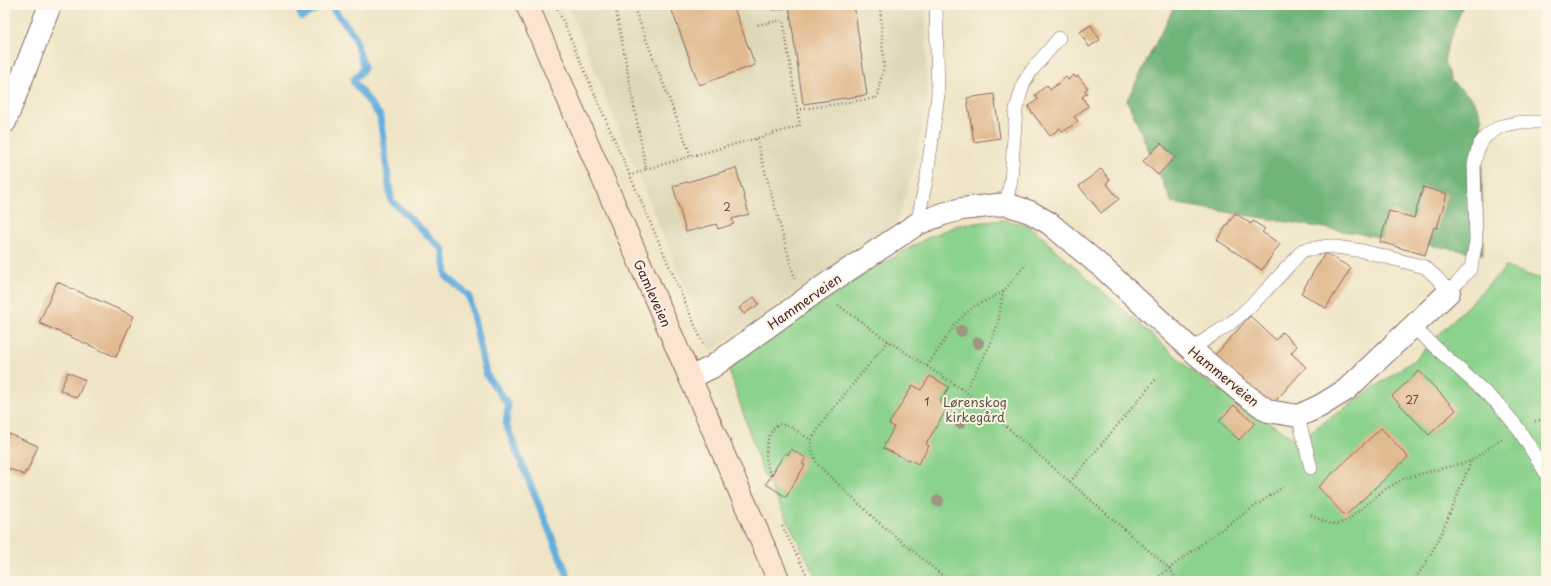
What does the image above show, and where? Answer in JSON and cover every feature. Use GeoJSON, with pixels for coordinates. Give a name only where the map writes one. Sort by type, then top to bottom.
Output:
{"type":"FeatureCollection","features":[{"type":"Feature","properties":{"kind":"main road","name":"Gamleveien"},"geometry":{"type":"LineString","coordinates":[[527,5],[779,581]]}},
{"type":"Feature","properties":{"kind":"street"},"geometry":{"type":"LineString","coordinates":[[5,122],[50,5]]}},
{"type":"Feature","properties":{"kind":"street","name":"Hammerveien"},"geometry":{"type":"LineString","coordinates":[[690,378],[712,367],[810,296],[917,224],[962,209],[1006,204],[1030,212],[1049,222],[1103,268],[1192,350],[1239,390],[1268,411],[1298,416]]}},
{"type":"Feature","properties":{"kind":"street"},"geometry":{"type":"LineString","coordinates":[[1298,416],[1320,406],[1346,390],[1449,292]]}},
{"type":"Feature","properties":{"kind":"lane"},"geometry":{"type":"LineString","coordinates":[[917,224],[926,176],[938,94],[936,5]]}},
{"type":"Feature","properties":{"kind":"lane"},"geometry":{"type":"LineString","coordinates":[[1006,204],[1011,180],[1016,109],[1024,82],[1032,70],[1059,38]]}},
{"type":"Feature","properties":{"kind":"lane"},"geometry":{"type":"LineString","coordinates":[[1192,350],[1204,340],[1230,323],[1252,304],[1269,288],[1303,250],[1329,246],[1363,251],[1424,267],[1437,278],[1449,292],[1471,268],[1476,241],[1474,164],[1479,145],[1486,136],[1501,126],[1521,122],[1546,122]]}},
{"type":"Feature","properties":{"kind":"lane"},"geometry":{"type":"LineString","coordinates":[[1412,327],[1498,404],[1518,428],[1546,473]]}},
{"type":"Feature","properties":{"kind":"lane"},"geometry":{"type":"LineString","coordinates":[[1298,416],[1311,468]]}},
{"type":"Feature","properties":{"kind":"path"},"geometry":{"type":"LineString","coordinates":[[556,5],[712,367]]}},
{"type":"Feature","properties":{"kind":"path"},"geometry":{"type":"LineString","coordinates":[[615,5],[646,169]]}},
{"type":"Feature","properties":{"kind":"path"},"geometry":{"type":"LineString","coordinates":[[633,5],[691,156]]}},
{"type":"Feature","properties":{"kind":"path"},"geometry":{"type":"LineString","coordinates":[[797,110],[876,98],[879,93],[884,68],[880,5]]}},
{"type":"Feature","properties":{"kind":"path"},"geometry":{"type":"LineString","coordinates":[[630,176],[646,169],[800,126],[783,20],[756,25]]}},
{"type":"Feature","properties":{"kind":"path"},"geometry":{"type":"LineString","coordinates":[[756,139],[810,296],[888,341],[965,391],[1170,569],[1177,581]]}},
{"type":"Feature","properties":{"kind":"path"},"geometry":{"type":"LineString","coordinates":[[927,366],[956,323],[973,308],[1003,292],[1026,264]]}},
{"type":"Feature","properties":{"kind":"path"},"geometry":{"type":"LineString","coordinates":[[965,391],[990,345],[998,323],[1003,292]]}},
{"type":"Feature","properties":{"kind":"path"},"geometry":{"type":"LineString","coordinates":[[888,341],[827,416],[811,440],[812,452],[818,465],[877,521],[948,581]]}},
{"type":"Feature","properties":{"kind":"path"},"geometry":{"type":"LineString","coordinates":[[1070,482],[1157,378]]}},
{"type":"Feature","properties":{"kind":"path"},"geometry":{"type":"LineString","coordinates":[[1311,515],[1327,523],[1338,524],[1348,520],[1384,490],[1405,478],[1471,461],[1518,428],[1533,421],[1546,419]]}},
{"type":"Feature","properties":{"kind":"path"},"geometry":{"type":"LineString","coordinates":[[772,475],[767,464],[767,452],[771,432],[774,427],[779,424],[789,426],[811,440]]}},
{"type":"Feature","properties":{"kind":"path"},"geometry":{"type":"LineString","coordinates":[[1413,581],[1431,552],[1471,461]]}},
{"type":"Feature","properties":{"kind":"path"},"geometry":{"type":"LineString","coordinates":[[1153,581],[1212,536],[1283,487]]}},
{"type":"Feature","properties":{"kind":"path"},"geometry":{"type":"LineString","coordinates":[[778,520],[810,581]]}},
{"type":"Feature","properties":{"kind":"shaded area"},"geometry":{"type":"Polygon","coordinates":[[[568,5],[926,5],[927,94],[916,161],[897,223],[711,351],[568,5]]]}},
{"type":"Feature","properties":{"kind":"green space"},"geometry":{"type":"Polygon","coordinates":[[[1175,5],[1463,5],[1447,47],[1444,62],[1451,81],[1473,99],[1481,115],[1483,254],[1172,203],[1127,100],[1175,5]]]}},
{"type":"Feature","properties":{"kind":"green space","name":"Lørenskog kirkegård"},"geometry":{"type":"Polygon","coordinates":[[[1002,220],[1025,224],[1042,236],[1050,245],[1196,374],[1297,441],[1414,360],[1506,267],[1546,281],[1546,581],[818,581],[762,470],[728,367],[861,276],[929,237],[958,225],[1002,220]]]}},
{"type":"Feature","properties":{"kind":"building"},"geometry":{"type":"Polygon","coordinates":[[[670,5],[743,5],[734,8],[755,65],[699,85],[670,5]]]}},
{"type":"Feature","properties":{"kind":"building"},"geometry":{"type":"Polygon","coordinates":[[[771,5],[787,5],[787,8],[773,10],[771,5]]]}},
{"type":"Feature","properties":{"kind":"building"},"geometry":{"type":"Polygon","coordinates":[[[789,5],[854,5],[867,95],[803,104],[789,5]]]}},
{"type":"Feature","properties":{"kind":"building"},"geometry":{"type":"Polygon","coordinates":[[[1091,25],[1100,40],[1089,47],[1080,32],[1091,25]]]}},
{"type":"Feature","properties":{"kind":"building"},"geometry":{"type":"Polygon","coordinates":[[[1074,75],[1076,78],[1078,76],[1088,88],[1085,90],[1087,93],[1082,97],[1088,106],[1074,117],[1078,121],[1063,132],[1060,128],[1050,136],[1028,107],[1038,99],[1035,95],[1047,85],[1050,90],[1066,77],[1068,80],[1074,75]]]}},
{"type":"Feature","properties":{"kind":"building"},"geometry":{"type":"Polygon","coordinates":[[[994,94],[1000,138],[974,142],[967,98],[994,94]]]}},
{"type":"Feature","properties":{"kind":"building"},"geometry":{"type":"Polygon","coordinates":[[[1161,143],[1175,157],[1158,175],[1143,161],[1161,143]]]}},
{"type":"Feature","properties":{"kind":"building"},"geometry":{"type":"Polygon","coordinates":[[[736,168],[749,214],[732,219],[734,224],[718,229],[716,224],[686,232],[673,186],[736,168]]]}},
{"type":"Feature","properties":{"kind":"building"},"geometry":{"type":"Polygon","coordinates":[[[1101,169],[1110,180],[1106,183],[1119,199],[1101,213],[1079,186],[1101,169]]]}},
{"type":"Feature","properties":{"kind":"building"},"geometry":{"type":"Polygon","coordinates":[[[1423,187],[1447,194],[1437,228],[1434,227],[1425,255],[1380,242],[1389,211],[1414,218],[1423,187]]]}},
{"type":"Feature","properties":{"kind":"building"},"geometry":{"type":"Polygon","coordinates":[[[1235,213],[1251,224],[1253,221],[1265,229],[1262,232],[1280,244],[1262,270],[1217,240],[1235,213]]]}},
{"type":"Feature","properties":{"kind":"building"},"geometry":{"type":"Polygon","coordinates":[[[1325,253],[1351,268],[1326,308],[1301,293],[1325,253]]]}},
{"type":"Feature","properties":{"kind":"building"},"geometry":{"type":"Polygon","coordinates":[[[57,282],[134,316],[116,357],[39,323],[57,282]]]}},
{"type":"Feature","properties":{"kind":"building"},"geometry":{"type":"Polygon","coordinates":[[[754,297],[759,304],[744,314],[739,308],[754,297]]]}},
{"type":"Feature","properties":{"kind":"building"},"geometry":{"type":"Polygon","coordinates":[[[1250,316],[1276,340],[1282,332],[1297,346],[1291,353],[1306,367],[1271,406],[1215,355],[1250,316]]]}},
{"type":"Feature","properties":{"kind":"building"},"geometry":{"type":"Polygon","coordinates":[[[1419,371],[1456,410],[1429,435],[1392,396],[1419,371]]]}},
{"type":"Feature","properties":{"kind":"building"},"geometry":{"type":"Polygon","coordinates":[[[68,372],[85,380],[77,398],[60,390],[68,372]]]}},
{"type":"Feature","properties":{"kind":"building"},"geometry":{"type":"Polygon","coordinates":[[[930,376],[949,387],[940,402],[948,407],[926,444],[929,446],[918,464],[883,448],[894,427],[889,424],[913,385],[921,390],[930,376]]]}},
{"type":"Feature","properties":{"kind":"building"},"geometry":{"type":"Polygon","coordinates":[[[1234,405],[1255,423],[1239,440],[1219,421],[1234,405]]]}},
{"type":"Feature","properties":{"kind":"building"},"geometry":{"type":"Polygon","coordinates":[[[1381,428],[1408,457],[1345,516],[1318,487],[1381,428]]]}},
{"type":"Feature","properties":{"kind":"building"},"geometry":{"type":"Polygon","coordinates":[[[5,432],[38,446],[27,472],[25,471],[24,475],[5,467],[7,463],[5,462],[5,432]]]}},
{"type":"Feature","properties":{"kind":"building"},"geometry":{"type":"Polygon","coordinates":[[[791,449],[806,458],[802,464],[805,465],[786,497],[766,484],[785,453],[788,455],[791,449]]]}},
{"type":"Feature","properties":{"kind":"waterway"},"geometry":{"type":"LineString","coordinates":[[297,5],[302,17],[323,5]]}},
{"type":"Feature","properties":{"kind":"waterway"},"geometry":{"type":"LineString","coordinates":[[330,5],[354,35],[364,68],[353,81],[380,116],[391,200],[443,250],[446,276],[469,296],[486,374],[508,405],[506,425],[570,581]]}}]}
